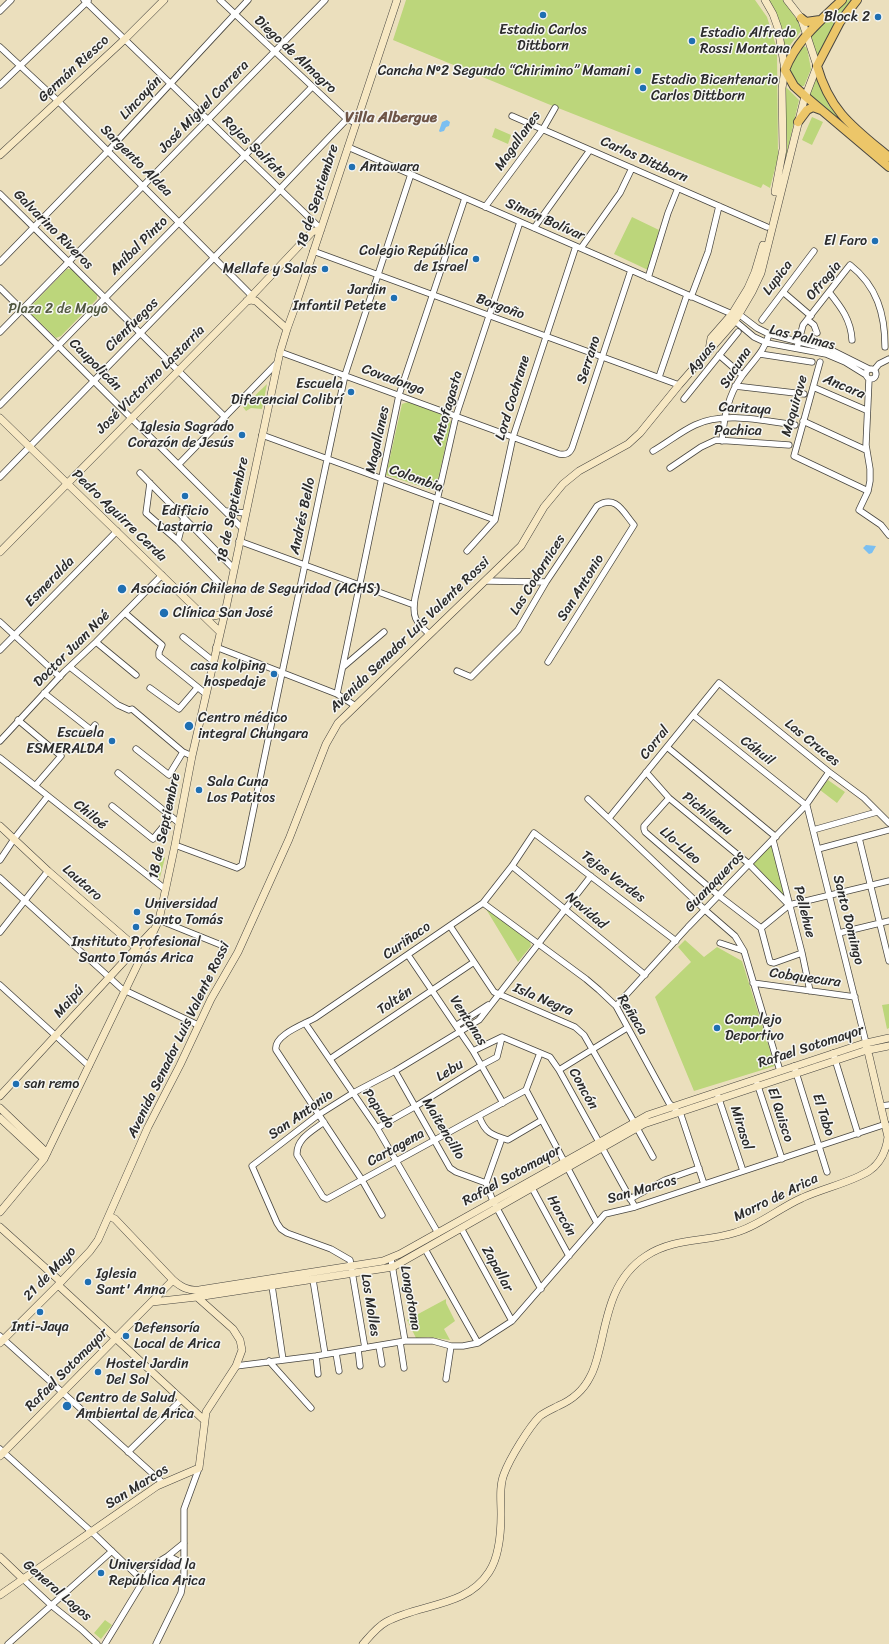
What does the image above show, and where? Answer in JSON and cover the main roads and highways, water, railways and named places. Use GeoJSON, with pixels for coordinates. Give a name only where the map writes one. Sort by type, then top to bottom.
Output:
{"type":"FeatureCollection","features":[{"type":"Feature","properties":{"kind":"main road","name":"Germán Riesco"},"geometry":{"type":"LineString","coordinates":[[0,156],[164,0]]}},
{"type":"Feature","properties":{"kind":"main road","name":"18 de Septiembre"},"geometry":{"type":"LineString","coordinates":[[0,1212],[46,1156],[158,923],[192,756],[229,593],[277,363],[397,0]]}},
{"type":"Feature","properties":{"kind":"main road","name":"Avenida Senador Luis Valente Rossi"},"geometry":{"type":"LineString","coordinates":[[709,350],[711,338],[732,314],[748,288],[755,272],[778,184],[783,150],[782,88],[785,70],[778,28],[766,0]]}},
{"type":"Feature","properties":{"kind":"main road"},"geometry":{"type":"LineString","coordinates":[[787,0],[806,22],[821,20]]}},
{"type":"Feature","properties":{"kind":"main road"},"geometry":{"type":"LineString","coordinates":[[842,0],[807,34],[791,57],[785,70],[794,86],[889,167]]}},
{"type":"Feature","properties":{"kind":"main road"},"geometry":{"type":"LineString","coordinates":[[817,66],[840,22],[857,0]]}},
{"type":"Feature","properties":{"kind":"main road"},"geometry":{"type":"LineString","coordinates":[[801,18],[825,89],[839,112],[848,123],[889,157]]}},
{"type":"Feature","properties":{"kind":"main road","name":"Avenida Senador Luis Valente Rossi"},"geometry":{"type":"LineString","coordinates":[[109,1216],[148,1127],[180,1065],[198,1025],[238,952],[280,859],[326,744],[338,723],[521,546],[547,503],[563,484],[588,466],[634,439],[646,427],[679,385],[738,318],[761,273],[805,96],[817,66]]}},
{"type":"Feature","properties":{"kind":"main road"},"geometry":{"type":"LineString","coordinates":[[798,122],[807,110],[813,107],[824,111]]}},
{"type":"Feature","properties":{"kind":"main road","name":"José Victorino Lastarria"},"geometry":{"type":"LineString","coordinates":[[0,552],[250,299],[312,232],[321,229]]}},
{"type":"Feature","properties":{"kind":"main road","name":"Sargento Aldea"},"geometry":{"type":"LineString","coordinates":[[250,299],[258,302],[287,329]]}},
{"type":"Feature","properties":{"kind":"main road","name":"Pedro Aguirre Cerda"},"geometry":{"type":"LineString","coordinates":[[0,418],[220,632]]}},
{"type":"Feature","properties":{"kind":"main road"},"geometry":{"type":"LineString","coordinates":[[201,612],[210,616],[224,614]]}},
{"type":"Feature","properties":{"kind":"main road","name":"Lautaro"},"geometry":{"type":"LineString","coordinates":[[0,826],[48,871],[136,948]]}},
{"type":"Feature","properties":{"kind":"main road","name":"Maipú"},"geometry":{"type":"LineString","coordinates":[[0,1096],[158,923]]}},
{"type":"Feature","properties":{"kind":"main road"},"geometry":{"type":"LineString","coordinates":[[136,948],[139,956],[139,964]]}},
{"type":"Feature","properties":{"kind":"main road","name":"Rafael Sotomayor"},"geometry":{"type":"LineString","coordinates":[[635,1125],[679,1111],[718,1095],[889,1038]]}},
{"type":"Feature","properties":{"kind":"main road","name":"Rafael Sotomayor"},"geometry":{"type":"LineString","coordinates":[[867,1046],[889,1046]]}},
{"type":"Feature","properties":{"kind":"main road","name":"Morro de Arica"},"geometry":{"type":"LineString","coordinates":[[363,1644],[385,1623],[402,1616],[451,1601],[470,1591],[490,1572],[496,1558],[501,1516],[501,1488],[506,1470],[532,1426],[541,1415],[576,1396],[591,1376],[597,1358],[609,1307],[616,1291],[632,1267],[645,1256],[674,1243],[733,1234],[746,1230],[800,1198],[868,1171],[881,1159],[886,1149],[888,1137],[885,1106],[867,1046]]}},
{"type":"Feature","properties":{"kind":"main road","name":"Rafael Sotomayor"},"geometry":{"type":"LineString","coordinates":[[757,1082],[780,1071],[796,1069]]}},
{"type":"Feature","properties":{"kind":"main road","name":"Rafael Sotomayor"},"geometry":{"type":"LineString","coordinates":[[152,1302],[198,1297],[393,1267],[532,1188],[566,1165],[635,1125],[673,1106],[718,1095]]}},
{"type":"Feature","properties":{"kind":"main road"},"geometry":{"type":"LineString","coordinates":[[0,1108],[46,1156]]}},
{"type":"Feature","properties":{"kind":"main road"},"geometry":{"type":"LineString","coordinates":[[0,1118],[46,1156]]}},
{"type":"Feature","properties":{"kind":"main road","name":"Rafael Sotomayor"},"geometry":{"type":"LineString","coordinates":[[1,1452],[117,1339],[173,1280],[186,1289],[203,1290],[375,1263],[391,1259],[494,1201],[566,1165]]}},
{"type":"Feature","properties":{"kind":"main road"},"geometry":{"type":"LineString","coordinates":[[109,1216],[115,1219],[173,1280]]}},
{"type":"Feature","properties":{"kind":"main road","name":"21 de Mayo"},"geometry":{"type":"LineString","coordinates":[[1,1339],[59,1284],[92,1249],[109,1216]]}},
{"type":"Feature","properties":{"kind":"main road"},"geometry":{"type":"LineString","coordinates":[[0,1227],[181,1400],[204,1420],[208,1409],[236,1366],[242,1350],[242,1345],[233,1329],[198,1297],[198,1292],[203,1290]]}},
{"type":"Feature","properties":{"kind":"main road","name":"San Marcos"},"geometry":{"type":"LineString","coordinates":[[0,1596],[91,1531],[162,1483],[199,1468],[204,1420]]}},
{"type":"Feature","properties":{"kind":"main road","name":"General Lagos"},"geometry":{"type":"LineString","coordinates":[[0,1557],[23,1579]]}},
{"type":"Feature","properties":{"kind":"water"},"geometry":{"type":"Polygon","coordinates":[[[447,120],[450,122],[449,126],[446,127],[444,131],[440,132],[442,122],[447,120]]]}},
{"type":"Feature","properties":{"kind":"water"},"geometry":{"type":"Polygon","coordinates":[[[866,545],[876,546],[872,553],[869,554],[863,548],[866,545]]]}},
{"type":"Feature","properties":{"kind":"place","name":"Estadio Carlos Dittborn"},"geometry":{"type":"Point","coordinates":[543,15]}},
{"type":"Feature","properties":{"kind":"place","name":"Block 2"},"geometry":{"type":"Point","coordinates":[878,17]}},
{"type":"Feature","properties":{"kind":"place","name":"Estadio Alfredo Rossi Montana"},"geometry":{"type":"Point","coordinates":[692,41]}},
{"type":"Feature","properties":{"kind":"place","name":"Cancha Nº2 Segundo “Chirimino” Mamani"},"geometry":{"type":"Point","coordinates":[638,71]}},
{"type":"Feature","properties":{"kind":"place","name":"Estadio Bicentenario Carlos Dittborn"},"geometry":{"type":"Point","coordinates":[643,88]}},
{"type":"Feature","properties":{"kind":"place","name":"Antawara"},"geometry":{"type":"Point","coordinates":[352,167]}},
{"type":"Feature","properties":{"kind":"place","name":"El Faro"},"geometry":{"type":"Point","coordinates":[875,241]}},
{"type":"Feature","properties":{"kind":"place","name":"Colegio República de Israel"},"geometry":{"type":"Point","coordinates":[476,259]}},
{"type":"Feature","properties":{"kind":"place","name":"Mellafe y Salas"},"geometry":{"type":"Point","coordinates":[325,269]}},
{"type":"Feature","properties":{"kind":"place","name":"Jardin Infantil Petete"},"geometry":{"type":"Point","coordinates":[394,298]}},
{"type":"Feature","properties":{"kind":"place","name":"Escuela Diferencial Colibrí"},"geometry":{"type":"Point","coordinates":[351,392]}},
{"type":"Feature","properties":{"kind":"place","name":"Iglesia Sagrado Corazón de Jesús"},"geometry":{"type":"Point","coordinates":[242,435]}},
{"type":"Feature","properties":{"kind":"place","name":"Edificio Lastarria"},"geometry":{"type":"Point","coordinates":[185,496]}},
{"type":"Feature","properties":{"kind":"place","name":"Asociación Chilena de Seguridad (ACHS)"},"geometry":{"type":"Point","coordinates":[122,589]}},
{"type":"Feature","properties":{"kind":"place","name":"Clínica San José"},"geometry":{"type":"Point","coordinates":[164,613]}},
{"type":"Feature","properties":{"kind":"place","name":"casa kolping hospedaje"},"geometry":{"type":"Point","coordinates":[274,674]}},
{"type":"Feature","properties":{"kind":"place","name":"Centro médico integral Chungara"},"geometry":{"type":"Point","coordinates":[189,726]}},
{"type":"Feature","properties":{"kind":"place","name":"Escuela ESMERALDA"},"geometry":{"type":"Point","coordinates":[112,741]}},
{"type":"Feature","properties":{"kind":"place","name":"Sala Cuna Los Patitos"},"geometry":{"type":"Point","coordinates":[199,790]}},
{"type":"Feature","properties":{"kind":"place","name":"Universidad Santo Tomás"},"geometry":{"type":"Point","coordinates":[137,912]}},
{"type":"Feature","properties":{"kind":"place","name":"Instituto Profesional Santo Tomás Arica"},"geometry":{"type":"Point","coordinates":[136,927]}},
{"type":"Feature","properties":{"kind":"place","name":"Complejo Deportivo"},"geometry":{"type":"Point","coordinates":[717,1028]}},
{"type":"Feature","properties":{"kind":"place","name":"san remo"},"geometry":{"type":"Point","coordinates":[16,1084]}},
{"type":"Feature","properties":{"kind":"place","name":"Iglesia Sant' Anna"},"geometry":{"type":"Point","coordinates":[88,1282]}},
{"type":"Feature","properties":{"kind":"place","name":"Inti-Jaya"},"geometry":{"type":"Point","coordinates":[40,1312]}},
{"type":"Feature","properties":{"kind":"place","name":"Defensoría Local de Arica"},"geometry":{"type":"Point","coordinates":[126,1336]}},
{"type":"Feature","properties":{"kind":"place","name":"Hostel Jardin Del Sol"},"geometry":{"type":"Point","coordinates":[98,1372]}},
{"type":"Feature","properties":{"kind":"place","name":"Centro de Salud Ambiental de Arica"},"geometry":{"type":"Point","coordinates":[67,1406]}},
{"type":"Feature","properties":{"kind":"place","name":"Universidad la República Arica"},"geometry":{"type":"Point","coordinates":[101,1573]}},
{"type":"Feature","properties":{"kind":"district","name":"Villa Albergue"},"geometry":{"type":"Point","coordinates":[391,118]}},
{"type":"Feature","properties":{"kind":"park label","name":"Plaza 2 de Mayo"},"geometry":{"type":"Point","coordinates":[58,309]}}]}
